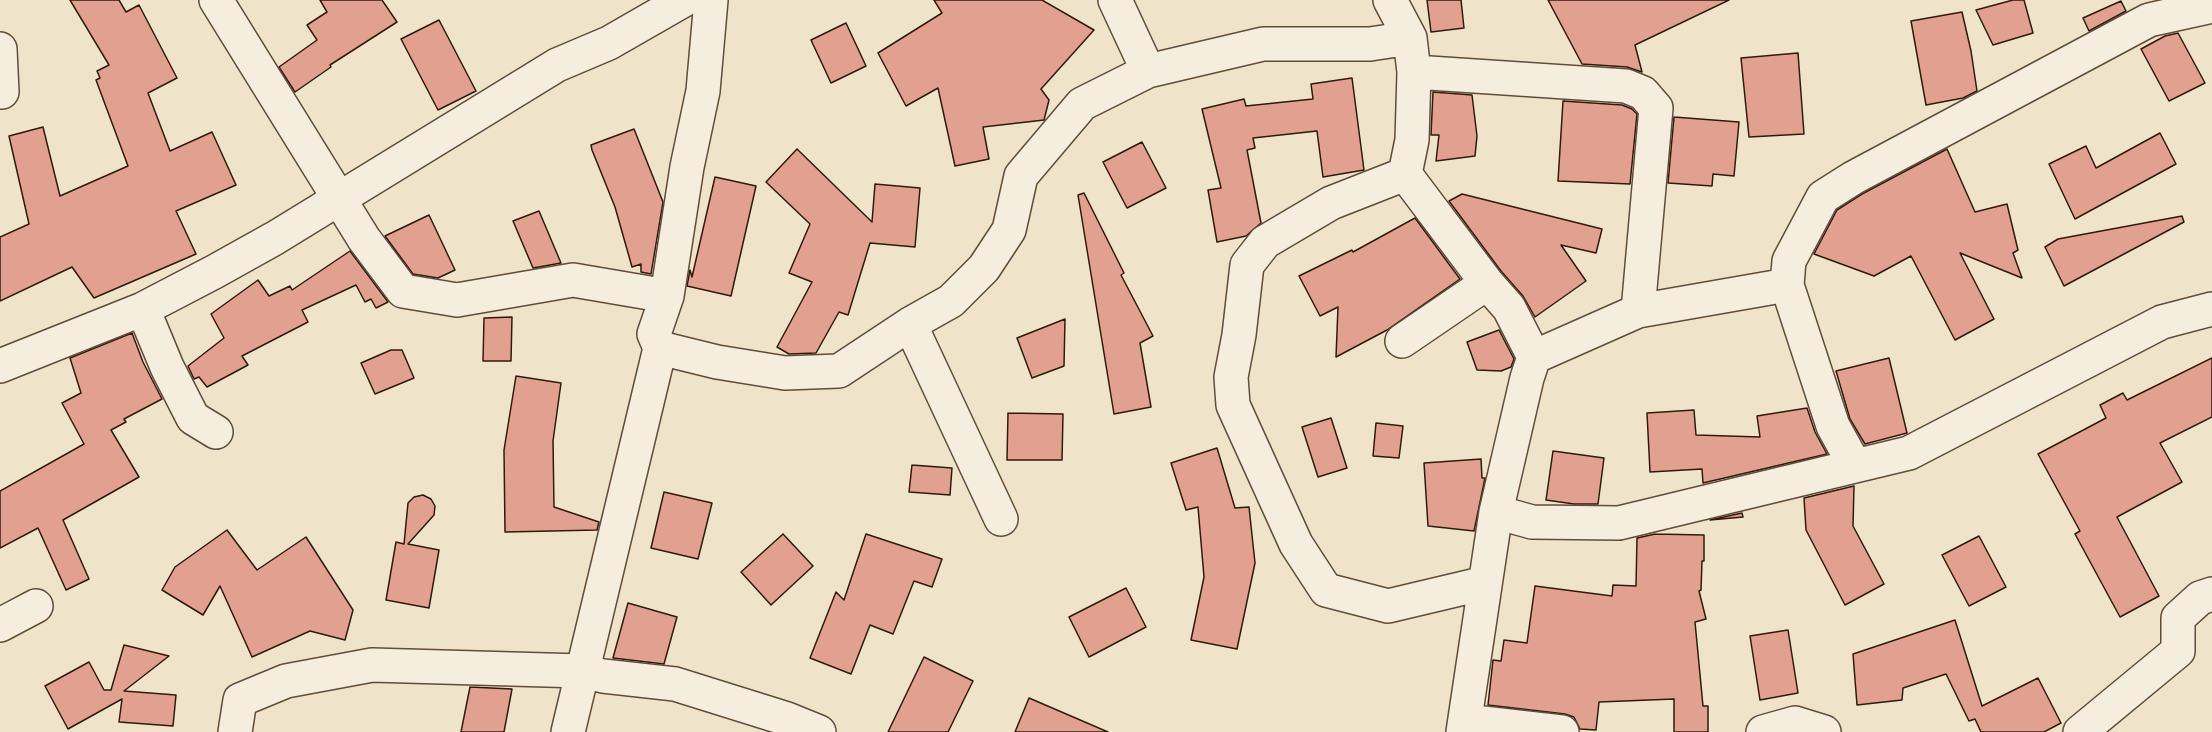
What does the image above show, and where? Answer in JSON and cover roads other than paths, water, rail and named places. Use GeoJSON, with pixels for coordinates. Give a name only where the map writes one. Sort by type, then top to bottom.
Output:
{"type":"FeatureCollection","features":[{"type":"Feature","properties":{"kind":"street"},"geometry":{"type":"LineString","coordinates":[[216,0],[364,239],[403,291],[457,300],[573,280],[667,296]]}},
{"type":"Feature","properties":{"kind":"street"},"geometry":{"type":"LineString","coordinates":[[0,366],[142,309],[275,238],[556,65],[609,43],[684,0]]}},
{"type":"Feature","properties":{"kind":"street"},"geometry":{"type":"LineString","coordinates":[[568,732],[660,348],[654,334],[667,296],[687,167],[703,90],[711,0]]}},
{"type":"Feature","properties":{"kind":"street"},"geometry":{"type":"LineString","coordinates":[[1115,0],[1148,71]]}},
{"type":"Feature","properties":{"kind":"street"},"geometry":{"type":"LineString","coordinates":[[1390,0],[1410,38],[1414,72],[1412,140],[1406,174],[1487,283],[1509,308],[1534,357],[1496,512],[1464,726],[1562,732]]}},
{"type":"Feature","properties":{"kind":"street"},"geometry":{"type":"LineString","coordinates":[[1855,466],[1833,426],[1787,285],[1790,261],[1823,197],[1853,178],[2149,20],[2212,6]]}},
{"type":"Feature","properties":{"kind":"street"},"geometry":{"type":"LineString","coordinates":[[660,348],[717,362],[785,373],[839,371],[910,324],[951,301],[984,268],[1009,231],[1021,176],[1082,104],[1148,71],[1263,44],[1370,44],[1410,38]]}},
{"type":"Feature","properties":{"kind":"street"},"geometry":{"type":"LineString","coordinates":[[0,49],[2,92]]}},
{"type":"Feature","properties":{"kind":"street"},"geometry":{"type":"LineString","coordinates":[[1414,72],[1626,86],[1643,93],[1656,108],[1638,311]]}},
{"type":"Feature","properties":{"kind":"street"},"geometry":{"type":"LineString","coordinates":[[1406,174],[1331,203],[1265,242],[1246,265],[1239,335],[1231,377],[1233,405],[1296,544],[1326,590],[1388,606],[1485,583]]}},
{"type":"Feature","properties":{"kind":"street"},"geometry":{"type":"LineString","coordinates":[[1402,341],[1487,283]]}},
{"type":"Feature","properties":{"kind":"street"},"geometry":{"type":"LineString","coordinates":[[1534,357],[1638,311],[1787,285]]}},
{"type":"Feature","properties":{"kind":"street"},"geometry":{"type":"LineString","coordinates":[[142,309],[167,367],[193,418],[216,432]]}},
{"type":"Feature","properties":{"kind":"street"},"geometry":{"type":"LineString","coordinates":[[1496,512],[1532,522],[1619,523],[1909,453],[2162,322],[2212,309]]}},
{"type":"Feature","properties":{"kind":"street"},"geometry":{"type":"LineString","coordinates":[[910,324],[1001,519]]}},
{"type":"Feature","properties":{"kind":"street"},"geometry":{"type":"LineString","coordinates":[[2080,732],[2178,651],[2178,618],[2200,598],[2212,594]]}},
{"type":"Feature","properties":{"kind":"street"},"geometry":{"type":"LineString","coordinates":[[0,625],[36,606]]}},
{"type":"Feature","properties":{"kind":"street"},"geometry":{"type":"LineString","coordinates":[[235,732],[240,700],[286,681],[372,665],[582,671],[603,676],[675,684],[787,719],[819,732]]}},
{"type":"Feature","properties":{"kind":"street"},"geometry":{"type":"LineString","coordinates":[[1763,732],[1795,723],[1824,732]]}}]}
